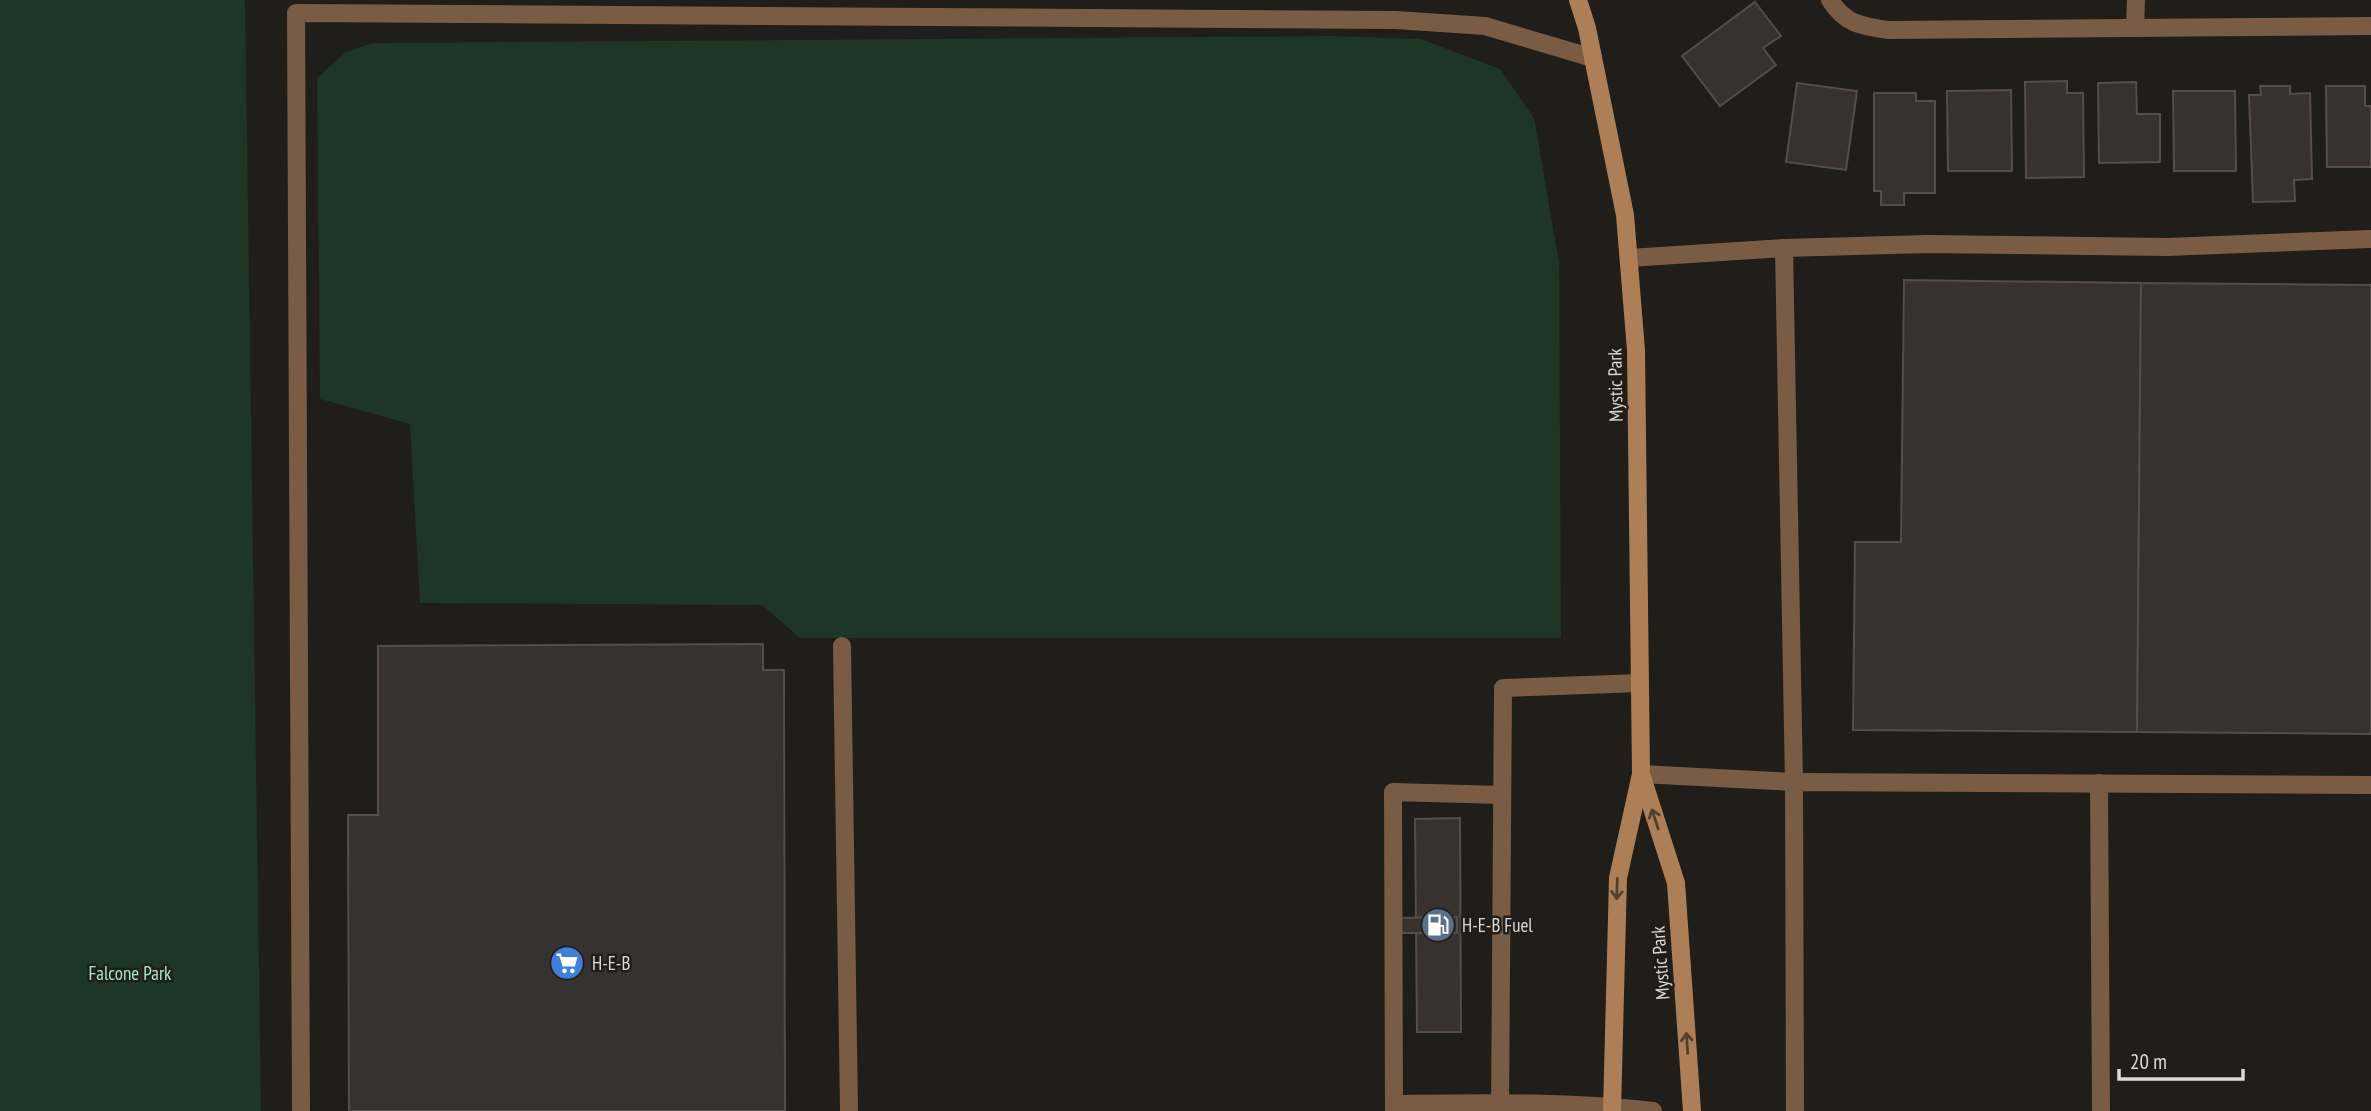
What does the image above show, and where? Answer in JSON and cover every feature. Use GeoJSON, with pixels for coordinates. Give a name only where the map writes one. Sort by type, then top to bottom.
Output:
{"type":"FeatureCollection","features":[{"type":"Feature","properties":{"kind":"street","name":"Mystic Park"},"geometry":{"type":"LineString","coordinates":[[1578,0],[1587,28],[1625,215],[1636,350],[1641,774],[1618,878],[1612,1109]]}},
{"type":"Feature","properties":{"kind":"street"},"geometry":{"type":"LineString","coordinates":[[1830,0],[1845,19],[1866,27],[1888,30],[2371,26]]}},
{"type":"Feature","properties":{"kind":"street"},"geometry":{"type":"LineString","coordinates":[[2135,28],[2136,0]]}},
{"type":"Feature","properties":{"kind":"street"},"geometry":{"type":"LineString","coordinates":[[301,1111],[296,13],[1395,20],[1485,26],[1593,58]]}},
{"type":"Feature","properties":{"kind":"street"},"geometry":{"type":"LineString","coordinates":[[1629,258],[1783,248],[1927,244],[2167,247],[2371,239]]}},
{"type":"Feature","properties":{"kind":"street"},"geometry":{"type":"LineString","coordinates":[[1783,248],[1794,782],[1795,1111]]}},
{"type":"Feature","properties":{"kind":"street"},"geometry":{"type":"LineString","coordinates":[[842,646],[849,1111]]}},
{"type":"Feature","properties":{"kind":"street"},"geometry":{"type":"LineString","coordinates":[[1500,1107],[1503,688],[1640,683]]}},
{"type":"Feature","properties":{"kind":"street","name":"Mystic Park"},"geometry":{"type":"LineString","coordinates":[[1641,774],[1676,883],[1692,1111]]}},
{"type":"Feature","properties":{"kind":"street"},"geometry":{"type":"LineString","coordinates":[[1641,774],[1794,782],[2371,785]]}},
{"type":"Feature","properties":{"kind":"street"},"geometry":{"type":"LineString","coordinates":[[2099,783],[2101,1111]]}},
{"type":"Feature","properties":{"kind":"street"},"geometry":{"type":"LineString","coordinates":[[1502,795],[1392,792],[1394,1108],[1500,1107],[1653,1111]]}},
{"type":"Feature","properties":{"kind":"green space","name":"Falcone Park"},"geometry":{"type":"Polygon","coordinates":[[[0,0],[245,0],[261,1111],[0,1111],[0,0]]]}},
{"type":"Feature","properties":{"kind":"green space"},"geometry":{"type":"Polygon","coordinates":[[[1332,36],[1421,39],[1500,69],[1534,118],[1559,262],[1561,638],[800,638],[762,605],[420,603],[410,424],[320,399],[317,78],[346,52],[373,43],[1332,36]]]}},
{"type":"Feature","properties":{"kind":"building"},"geometry":{"type":"Polygon","coordinates":[[[1755,2],[1781,36],[1763,48],[1776,65],[1720,106],[1682,56],[1755,2]]]}},
{"type":"Feature","properties":{"kind":"building"},"geometry":{"type":"Polygon","coordinates":[[[2067,81],[2067,93],[2083,93],[2084,177],[2026,178],[2025,82],[2067,81]]]}},
{"type":"Feature","properties":{"kind":"building"},"geometry":{"type":"Polygon","coordinates":[[[2136,82],[2137,114],[2160,114],[2160,162],[2099,163],[2098,83],[2136,82]]]}},
{"type":"Feature","properties":{"kind":"building"},"geometry":{"type":"Polygon","coordinates":[[[1797,83],[1857,91],[1846,170],[1786,162],[1797,83]]]}},
{"type":"Feature","properties":{"kind":"building"},"geometry":{"type":"Polygon","coordinates":[[[2260,86],[2290,86],[2290,94],[2310,93],[2312,179],[2294,180],[2295,201],[2253,202],[2249,95],[2261,95],[2260,86]]]}},
{"type":"Feature","properties":{"kind":"building"},"geometry":{"type":"Polygon","coordinates":[[[2326,86],[2365,86],[2365,106],[2371,106],[2371,167],[2327,167],[2326,86]]]}},
{"type":"Feature","properties":{"kind":"building"},"geometry":{"type":"Polygon","coordinates":[[[2011,90],[2012,171],[1948,171],[1947,91],[2011,90]]]}},
{"type":"Feature","properties":{"kind":"building"},"geometry":{"type":"Polygon","coordinates":[[[2173,91],[2235,91],[2236,171],[2174,171],[2173,91]]]}},
{"type":"Feature","properties":{"kind":"building"},"geometry":{"type":"Polygon","coordinates":[[[1874,93],[1916,93],[1916,101],[1935,101],[1935,193],[1904,193],[1904,205],[1881,205],[1881,191],[1874,191],[1874,93]]]}},
{"type":"Feature","properties":{"kind":"building"},"geometry":{"type":"Polygon","coordinates":[[[1904,280],[2141,283],[2137,732],[1853,730],[1855,542],[1901,542],[1904,280]]]}},
{"type":"Feature","properties":{"kind":"building"},"geometry":{"type":"Polygon","coordinates":[[[2141,283],[2371,285],[2371,734],[2137,732],[2141,283]]]}},
{"type":"Feature","properties":{"kind":"building","name":"H-E-B"},"geometry":{"type":"Polygon","coordinates":[[[763,644],[763,670],[784,670],[785,1111],[349,1111],[348,815],[378,815],[378,646],[763,644]]]}},
{"type":"Feature","properties":{"kind":"building","name":"H-E-B Fuel"},"geometry":{"type":"Polygon","coordinates":[[[1460,818],[1461,1032],[1417,1032],[1415,819],[1460,818]]]}},
{"type":"Feature","properties":{"kind":"building"},"geometry":{"type":"Polygon","coordinates":[[[1457,917],[1457,933],[1394,933],[1394,918],[1457,917]]]}},
{"type":"Feature","properties":{"kind":"place","name":"H-E-B Fuel"},"geometry":{"type":"Point","coordinates":[1438,925]}},
{"type":"Feature","properties":{"kind":"place","name":"H-E-B"},"geometry":{"type":"Point","coordinates":[567,963]}}]}
